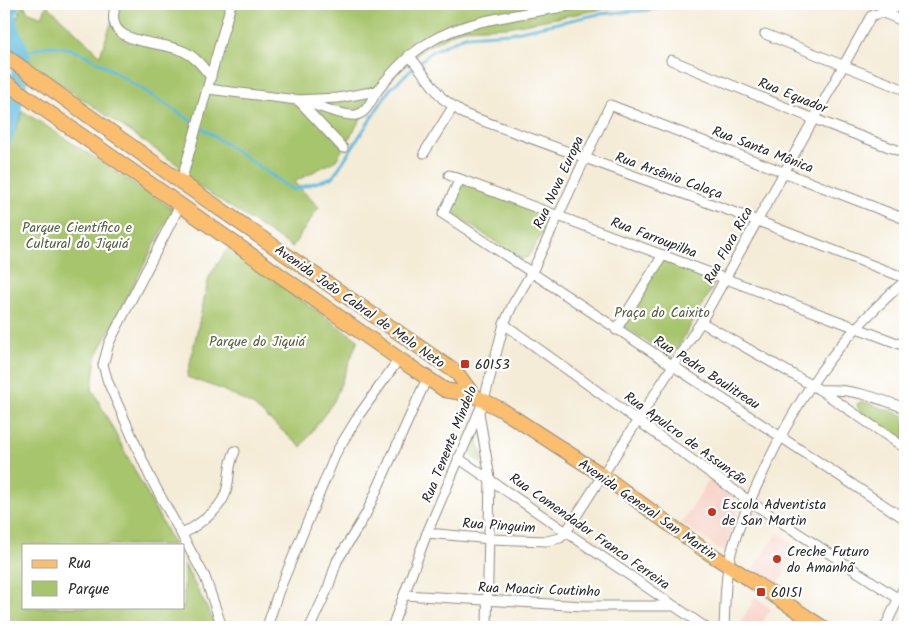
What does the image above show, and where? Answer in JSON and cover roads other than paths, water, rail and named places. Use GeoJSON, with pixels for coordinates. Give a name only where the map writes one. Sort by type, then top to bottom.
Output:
{"type":"FeatureCollection","features":[{"type":"Feature","properties":{"kind":"main road","name":"Avenida João Cabral de Melo Neto"},"geometry":{"type":"LineString","coordinates":[[4,55],[181,182],[457,373],[479,402]]}},
{"type":"Feature","properties":{"kind":"main road","name":"Avenida João Cabral de Melo Neto"},"geometry":{"type":"LineString","coordinates":[[4,81],[427,378],[453,393],[479,402]]}},
{"type":"Feature","properties":{"kind":"main road","name":"Avenida General San Martin"},"geometry":{"type":"LineString","coordinates":[[479,402],[602,475],[728,566],[822,627]]}},
{"type":"Feature","properties":{"kind":"street"},"geometry":{"type":"LineString","coordinates":[[116,4],[112,19],[114,25],[121,33],[135,39],[184,51],[194,58],[211,77]]}},
{"type":"Feature","properties":{"kind":"street"},"geometry":{"type":"LineString","coordinates":[[181,182],[231,4]]}},
{"type":"Feature","properties":{"kind":"street"},"geometry":{"type":"LineString","coordinates":[[297,100],[358,115],[368,106],[377,91],[414,61],[429,42],[467,26],[579,4]]}},
{"type":"Feature","properties":{"kind":"street"},"geometry":{"type":"LineString","coordinates":[[881,12],[905,5]]}},
{"type":"Feature","properties":{"kind":"street"},"geometry":{"type":"LineString","coordinates":[[881,12],[905,22]]}},
{"type":"Feature","properties":{"kind":"street","name":"Rua Flora Rica"},"geometry":{"type":"LineString","coordinates":[[566,532],[701,322],[871,16],[881,12]]}},
{"type":"Feature","properties":{"kind":"street"},"geometry":{"type":"LineString","coordinates":[[766,34],[905,90]]}},
{"type":"Feature","properties":{"kind":"street","name":"Rua Equador"},"geometry":{"type":"LineString","coordinates":[[671,60],[814,119],[905,153]]}},
{"type":"Feature","properties":{"kind":"street","name":"Rua Arsênio Calaça"},"geometry":{"type":"LineString","coordinates":[[414,61],[431,85],[453,107],[470,117],[758,221],[905,279]]}},
{"type":"Feature","properties":{"kind":"street"},"geometry":{"type":"LineString","coordinates":[[208,89],[297,100],[325,100],[377,91]]}},
{"type":"Feature","properties":{"kind":"street"},"geometry":{"type":"LineString","coordinates":[[297,100],[343,148]]}},
{"type":"Feature","properties":{"kind":"street","name":"Rua Nova Europa"},"geometry":{"type":"LineString","coordinates":[[532,272],[583,159],[610,105]]}},
{"type":"Feature","properties":{"kind":"street","name":"Rua Santa Mônica"},"geometry":{"type":"LineString","coordinates":[[610,105],[905,219]]}},
{"type":"Feature","properties":{"kind":"street"},"geometry":{"type":"LineString","coordinates":[[424,153],[453,107]]}},
{"type":"Feature","properties":{"kind":"street","name":"Rua Farroupilha"},"geometry":{"type":"LineString","coordinates":[[449,175],[905,346]]}},
{"type":"Feature","properties":{"kind":"street","name":"Rua Pedro Boulitreau"},"geometry":{"type":"LineString","coordinates":[[460,179],[443,214],[905,519]]}},
{"type":"Feature","properties":{"kind":"street"},"geometry":{"type":"LineString","coordinates":[[180,205],[109,343],[103,365],[108,382],[134,443],[211,589],[222,627]]}},
{"type":"Feature","properties":{"kind":"street"},"geometry":{"type":"LineString","coordinates":[[616,330],[663,255]]}},
{"type":"Feature","properties":{"kind":"street","name":"Rua Tenente Mindelo"},"geometry":{"type":"LineString","coordinates":[[392,627],[479,402],[504,324],[513,304],[532,272]]}},
{"type":"Feature","properties":{"kind":"street"},"geometry":{"type":"LineString","coordinates":[[724,627],[728,566],[749,501],[780,436],[810,384],[854,328],[905,279]]}},
{"type":"Feature","properties":{"kind":"street"},"geometry":{"type":"LineString","coordinates":[[701,322],[820,390],[905,448]]}},
{"type":"Feature","properties":{"kind":"street","name":"Rua Apulcro de Assunção"},"geometry":{"type":"LineString","coordinates":[[504,324],[749,501],[902,601]]}},
{"type":"Feature","properties":{"kind":"street"},"geometry":{"type":"LineString","coordinates":[[267,627],[278,593],[337,452],[359,415],[399,359]]}},
{"type":"Feature","properties":{"kind":"street"},"geometry":{"type":"LineString","coordinates":[[310,627],[328,588],[337,561],[366,514],[427,378]]}},
{"type":"Feature","properties":{"kind":"street"},"geometry":{"type":"LineString","coordinates":[[820,390],[857,392],[905,408]]}},
{"type":"Feature","properties":{"kind":"street"},"geometry":{"type":"LineString","coordinates":[[479,402],[490,478],[487,627]]}},
{"type":"Feature","properties":{"kind":"street"},"geometry":{"type":"LineString","coordinates":[[182,535],[222,502],[228,487],[228,468],[235,451]]}},
{"type":"Feature","properties":{"kind":"street","name":"Rua Comendador Franco Ferreira"},"geometry":{"type":"LineString","coordinates":[[458,458],[490,478],[705,627]]}},
{"type":"Feature","properties":{"kind":"street","name":"Rua Pinguim"},"geometry":{"type":"LineString","coordinates":[[427,533],[547,542],[560,538],[566,532]]}},
{"type":"Feature","properties":{"kind":"street"},"geometry":{"type":"LineString","coordinates":[[885,627],[902,601],[905,585]]}},
{"type":"Feature","properties":{"kind":"street","name":"Rua Moacir Coutinho"},"geometry":{"type":"LineString","coordinates":[[404,595],[583,606],[674,606]]}},
{"type":"Feature","properties":{"kind":"water"},"geometry":{"type":"Polygon","coordinates":[[[4,98],[23,111],[4,158],[4,98]]]}},
{"type":"Feature","properties":{"kind":"waterway"},"geometry":{"type":"LineString","coordinates":[[4,137],[15,95],[21,61],[21,55],[8,23],[8,10],[11,4]]}},
{"type":"Feature","properties":{"kind":"waterway"},"geometry":{"type":"LineString","coordinates":[[21,57],[36,49],[53,46],[86,55],[175,110],[293,190],[333,177],[390,89],[431,52],[465,36],[511,33],[599,14],[650,10],[669,4]]}},
{"type":"Feature","properties":{"kind":"place","name":"60153"},"geometry":{"type":"Point","coordinates":[465,364]}},
{"type":"Feature","properties":{"kind":"place","name":"Escola Adventista de San Martin"},"geometry":{"type":"Point","coordinates":[712,512]}},
{"type":"Feature","properties":{"kind":"place","name":"Creche Futuro do Amanhã"},"geometry":{"type":"Point","coordinates":[777,559]}},
{"type":"Feature","properties":{"kind":"place","name":"60151"},"geometry":{"type":"Point","coordinates":[761,592]}},
{"type":"Feature","properties":{"kind":"park label","name":"Parque Científico e Cultural do Jiquiá"},"geometry":{"type":"Point","coordinates":[77,236]}},
{"type":"Feature","properties":{"kind":"park label","name":"Praça do Caixito"},"geometry":{"type":"Point","coordinates":[662,312]}},
{"type":"Feature","properties":{"kind":"park label","name":"Parque do Jiquiá"},"geometry":{"type":"Point","coordinates":[257,341]}}]}
